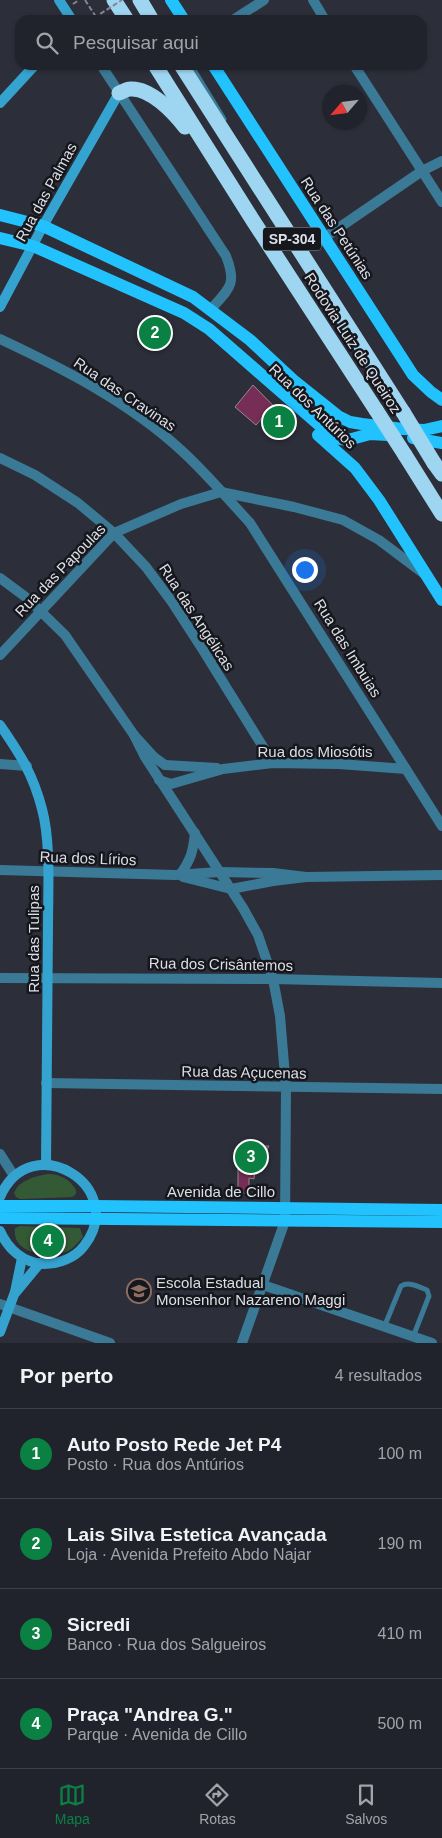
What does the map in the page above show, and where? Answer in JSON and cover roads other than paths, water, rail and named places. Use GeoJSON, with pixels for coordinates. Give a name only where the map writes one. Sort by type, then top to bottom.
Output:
{"type":"FeatureCollection","features":[{"type":"Feature","properties":{"kind":"highway"},"geometry":{"type":"LineString","coordinates":[[141,0],[149,15]]}},
{"type":"Feature","properties":{"kind":"highway","name":"Rodovia Luiz de Queiroz"},"geometry":{"type":"LineString","coordinates":[[158,70],[442,514]]}},
{"type":"Feature","properties":{"kind":"highway","name":"Rodovia Luiz de Queiroz"},"geometry":{"type":"LineString","coordinates":[[184,70],[438,469]]}},
{"type":"Feature","properties":{"kind":"highway"},"geometry":{"type":"LineString","coordinates":[[119,93],[130,89],[141,91],[157,100],[177,117],[252,219]]}},
{"type":"Feature","properties":{"kind":"main road"},"geometry":{"type":"LineString","coordinates":[[58,0],[68,15]]}},
{"type":"Feature","properties":{"kind":"main road"},"geometry":{"type":"LineString","coordinates":[[172,0],[181,15]]}},
{"type":"Feature","properties":{"kind":"main road"},"geometry":{"type":"LineString","coordinates":[[0,103],[30,70]]}},
{"type":"Feature","properties":{"kind":"main road","name":"Rua das Petúnias"},"geometry":{"type":"LineString","coordinates":[[216,70],[413,375],[430,392],[442,400]]}},
{"type":"Feature","properties":{"kind":"main road","name":"Rua das Palmas"},"geometry":{"type":"LineString","coordinates":[[0,307],[33,246],[38,225],[119,93]]}},
{"type":"Feature","properties":{"kind":"main road"},"geometry":{"type":"LineString","coordinates":[[0,208],[193,297],[250,340],[328,410],[350,422]]}},
{"type":"Feature","properties":{"kind":"main road"},"geometry":{"type":"LineString","coordinates":[[0,215],[38,225]]}},
{"type":"Feature","properties":{"kind":"main road"},"geometry":{"type":"LineString","coordinates":[[0,238],[33,246],[184,313],[209,329],[334,438],[343,440],[362,435],[381,434],[442,443]]}},
{"type":"Feature","properties":{"kind":"main road","name":"Rua dos Antúrios"},"geometry":{"type":"LineString","coordinates":[[245,360],[262,382],[360,474],[379,500],[442,600]]}},
{"type":"Feature","properties":{"kind":"main road"},"geometry":{"type":"LineString","coordinates":[[331,446],[324,430],[327,423],[336,419],[424,430],[442,426]]}},
{"type":"Feature","properties":{"kind":"main road","name":"Rua das Tulipas"},"geometry":{"type":"LineString","coordinates":[[0,725],[22,756],[35,784],[43,811],[48,872],[46,1164]]}},
{"type":"Feature","properties":{"kind":"main road"},"geometry":{"type":"LineString","coordinates":[[0,1196],[14,1176],[29,1168],[46,1164],[58,1166],[78,1176],[86,1185],[95,1212],[94,1229],[82,1249],[73,1256],[52,1264],[40,1264],[22,1258],[12,1250],[0,1231]]}},
{"type":"Feature","properties":{"kind":"main road","name":"Avenida de Cillo"},"geometry":{"type":"LineString","coordinates":[[0,1206],[95,1212],[285,1215],[442,1222]]}},
{"type":"Feature","properties":{"kind":"main road","name":"Avenida de Cillo"},"geometry":{"type":"LineString","coordinates":[[285,1215],[442,1210]]}},
{"type":"Feature","properties":{"kind":"main road","name":"Avenida de Cillo"},"geometry":{"type":"LineString","coordinates":[[0,1218],[95,1212]]}},
{"type":"Feature","properties":{"kind":"main road"},"geometry":{"type":"LineString","coordinates":[[15,1292],[22,1258]]}},
{"type":"Feature","properties":{"kind":"main road"},"geometry":{"type":"LineString","coordinates":[[0,1332],[5,1306],[40,1264]]}},
{"type":"Feature","properties":{"kind":"street"},"geometry":{"type":"LineString","coordinates":[[241,15],[264,0]]}},
{"type":"Feature","properties":{"kind":"street"},"geometry":{"type":"LineString","coordinates":[[312,0],[322,15]]}},
{"type":"Feature","properties":{"kind":"street"},"geometry":{"type":"LineString","coordinates":[[104,70],[226,256],[232,272],[230,286],[211,309]]}},
{"type":"Feature","properties":{"kind":"street"},"geometry":{"type":"LineString","coordinates":[[357,70],[442,202]]}},
{"type":"Feature","properties":{"kind":"street"},"geometry":{"type":"LineString","coordinates":[[324,238],[422,171],[442,161]]}},
{"type":"Feature","properties":{"kind":"street","name":"Rua das Cravinas"},"geometry":{"type":"LineString","coordinates":[[0,339],[56,366],[127,409],[182,451],[221,492]]}},
{"type":"Feature","properties":{"kind":"street","name":"Rua das Angélicas"},"geometry":{"type":"LineString","coordinates":[[0,458],[35,475],[78,503],[114,533],[146,567],[172,602],[273,763]]}},
{"type":"Feature","properties":{"kind":"street","name":"Rua das Papoulas"},"geometry":{"type":"LineString","coordinates":[[0,655],[114,533],[181,504],[221,492],[294,507],[343,520],[379,540],[426,575]]}},
{"type":"Feature","properties":{"kind":"street","name":"Rua das Imbuias"},"geometry":{"type":"LineString","coordinates":[[221,492],[250,523],[442,826]]}},
{"type":"Feature","properties":{"kind":"street"},"geometry":{"type":"LineString","coordinates":[[0,578],[27,598],[65,635],[134,734],[154,757],[165,765],[159,780]]}},
{"type":"Feature","properties":{"kind":"street"},"geometry":{"type":"LineString","coordinates":[[134,734],[159,780],[231,889],[258,935],[273,979],[280,1016],[286,1088],[285,1215],[242,1343]]}},
{"type":"Feature","properties":{"kind":"street","name":"Rua dos Miosótis"},"geometry":{"type":"LineString","coordinates":[[159,780],[171,784],[223,769],[273,763],[339,764],[406,769]]}},
{"type":"Feature","properties":{"kind":"street"},"geometry":{"type":"LineString","coordinates":[[0,764],[26,766]]}},
{"type":"Feature","properties":{"kind":"street","name":"Rua dos Miosótis"},"geometry":{"type":"LineString","coordinates":[[165,765],[223,769]]}},
{"type":"Feature","properties":{"kind":"street"},"geometry":{"type":"LineString","coordinates":[[177,875],[189,862],[193,852],[194,833]]}},
{"type":"Feature","properties":{"kind":"street","name":"Rua dos Lírios"},"geometry":{"type":"LineString","coordinates":[[0,870],[177,875],[220,872],[306,876],[442,875]]}},
{"type":"Feature","properties":{"kind":"street","name":"Rua dos Lírios"},"geometry":{"type":"LineString","coordinates":[[177,875],[231,889],[306,876]]}},
{"type":"Feature","properties":{"kind":"street","name":"Rua dos Crisântemos"},"geometry":{"type":"LineString","coordinates":[[0,978],[273,979],[442,983]]}},
{"type":"Feature","properties":{"kind":"street","name":"Rua das Açucenas"},"geometry":{"type":"LineString","coordinates":[[46,1083],[442,1089]]}},
{"type":"Feature","properties":{"kind":"street"},"geometry":{"type":"LineString","coordinates":[[0,1154],[14,1176]]}},
{"type":"Feature","properties":{"kind":"street"},"geometry":{"type":"LineString","coordinates":[[263,1284],[385,1325],[432,1343]]}},
{"type":"Feature","properties":{"kind":"street"},"geometry":{"type":"LineString","coordinates":[[5,1306],[110,1343]]}},
{"type":"Feature","properties":{"kind":"lane"},"geometry":{"type":"LineString","coordinates":[[141,0],[154,15]]}},
{"type":"Feature","properties":{"kind":"lane"},"geometry":{"type":"LineString","coordinates":[[194,70],[218,107],[258,184]]}},
{"type":"Feature","properties":{"kind":"lane"},"geometry":{"type":"LineString","coordinates":[[385,1325],[401,1286],[407,1284],[427,1290],[429,1296],[413,1336]]}},
{"type":"Feature","properties":{"kind":"place","name":"Lais Silva Estetica Avançada"},"geometry":{"type":"Point","coordinates":[155,333]}},
{"type":"Feature","properties":{"kind":"place","name":"Auto Posto Rede Jet P4"},"geometry":{"type":"Point","coordinates":[279,422]}},
{"type":"Feature","properties":{"kind":"place","name":"Sicredi"},"geometry":{"type":"Point","coordinates":[251,1157]}},
{"type":"Feature","properties":{"kind":"place","name":"Praça \"Andrea G.\""},"geometry":{"type":"Point","coordinates":[48,1241]}},
{"type":"Feature","properties":{"kind":"place","name":"Escola Estadual Monsenhor Nazareno Maggi"},"geometry":{"type":"Point","coordinates":[139,1291]}}]}
